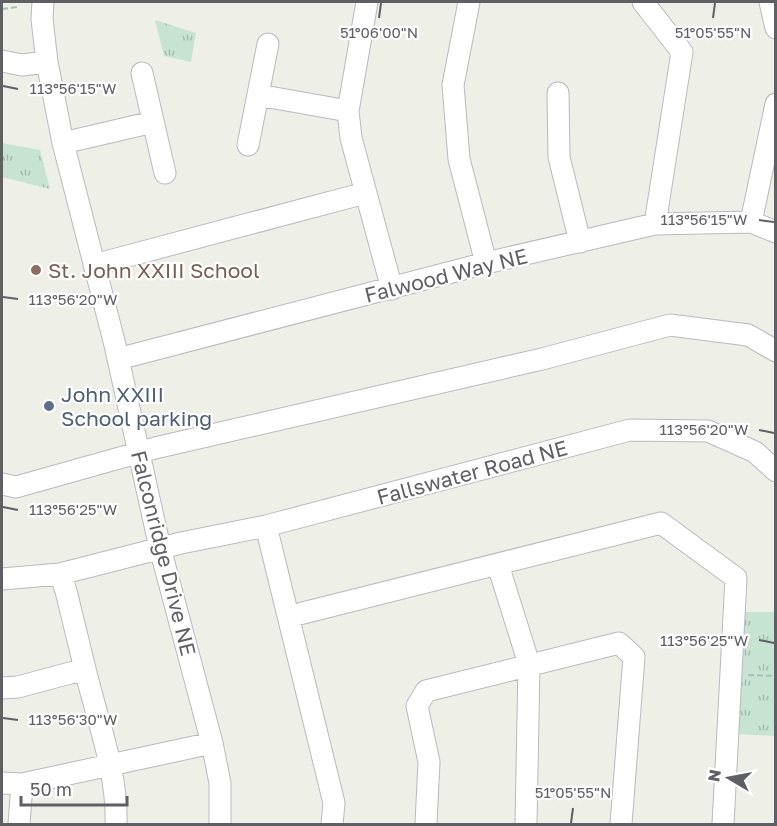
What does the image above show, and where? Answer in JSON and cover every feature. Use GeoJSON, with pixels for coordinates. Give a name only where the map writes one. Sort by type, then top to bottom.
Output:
{"type":"FeatureCollection","features":[{"type":"Feature","properties":{"kind":"street","name":"Falconridge Drive NE"},"geometry":{"type":"LineString","coordinates":[[43,2],[42,20],[47,62],[63,143],[118,359],[160,548],[212,743],[220,783],[220,825]]}},
{"type":"Feature","properties":{"kind":"street"},"geometry":{"type":"LineString","coordinates":[[367,2],[348,111],[351,138],[392,289]]}},
{"type":"Feature","properties":{"kind":"street"},"geometry":{"type":"LineString","coordinates":[[469,2],[453,85],[459,159],[486,263]]}},
{"type":"Feature","properties":{"kind":"street"},"geometry":{"type":"LineString","coordinates":[[643,2],[682,52],[655,224]]}},
{"type":"Feature","properties":{"kind":"street"},"geometry":{"type":"LineString","coordinates":[[770,2],[776,28]]}},
{"type":"Feature","properties":{"kind":"street"},"geometry":{"type":"LineString","coordinates":[[248,146],[268,44]]}},
{"type":"Feature","properties":{"kind":"street"},"geometry":{"type":"LineString","coordinates":[[2,61],[22,65],[47,62]]}},
{"type":"Feature","properties":{"kind":"street"},"geometry":{"type":"LineString","coordinates":[[142,73],[165,173]]}},
{"type":"Feature","properties":{"kind":"street"},"geometry":{"type":"LineString","coordinates":[[558,93],[560,157],[580,242]]}},
{"type":"Feature","properties":{"kind":"street"},"geometry":{"type":"LineString","coordinates":[[258,95],[348,111]]}},
{"type":"Feature","properties":{"kind":"street"},"geometry":{"type":"LineString","coordinates":[[751,222],[776,104]]}},
{"type":"Feature","properties":{"kind":"street"},"geometry":{"type":"LineString","coordinates":[[63,143],[153,122]]}},
{"type":"Feature","properties":{"kind":"street"},"geometry":{"type":"LineString","coordinates":[[94,265],[365,193]]}},
{"type":"Feature","properties":{"kind":"street","name":"Falwood Way NE"},"geometry":{"type":"LineString","coordinates":[[118,359],[486,263],[655,224],[751,222],[776,232]]}},
{"type":"Feature","properties":{"kind":"street"},"geometry":{"type":"LineString","coordinates":[[2,484],[16,487],[139,452],[542,359],[670,325],[748,335],[776,351]]}},
{"type":"Feature","properties":{"kind":"street","name":"Fallswater Road NE"},"geometry":{"type":"LineString","coordinates":[[2,579],[60,574],[160,548],[266,526],[630,430],[708,431],[755,452],[776,471]]}},
{"type":"Feature","properties":{"kind":"street"},"geometry":{"type":"LineString","coordinates":[[291,616],[661,524],[736,579],[723,825]]}},
{"type":"Feature","properties":{"kind":"street"},"geometry":{"type":"LineString","coordinates":[[266,526],[291,616],[334,803],[332,825]]}},
{"type":"Feature","properties":{"kind":"street"},"geometry":{"type":"LineString","coordinates":[[498,566],[529,664],[526,825]]}},
{"type":"Feature","properties":{"kind":"street"},"geometry":{"type":"LineString","coordinates":[[60,574],[108,765],[117,811],[116,825]]}},
{"type":"Feature","properties":{"kind":"street"},"geometry":{"type":"LineString","coordinates":[[426,825],[429,762],[417,705],[426,691],[619,643],[634,657],[621,825]]}},
{"type":"Feature","properties":{"kind":"street"},"geometry":{"type":"LineString","coordinates":[[2,688],[18,687],[85,669]]}},
{"type":"Feature","properties":{"kind":"street"},"geometry":{"type":"LineString","coordinates":[[19,825],[12,784],[212,743]]}},
{"type":"Feature","properties":{"kind":"path"},"geometry":{"type":"LineString","coordinates":[[2,9],[17,7]]}},
{"type":"Feature","properties":{"kind":"path"},"geometry":{"type":"LineString","coordinates":[[731,674],[776,676]]}},
{"type":"Feature","properties":{"kind":"green space"},"geometry":{"type":"Polygon","coordinates":[[[155,20],[196,33],[191,62],[164,56],[155,20]]]}},
{"type":"Feature","properties":{"kind":"green space"},"geometry":{"type":"Polygon","coordinates":[[[2,143],[40,150],[50,189],[2,177],[2,143]]]}},
{"type":"Feature","properties":{"kind":"green space"},"geometry":{"type":"Polygon","coordinates":[[[741,612],[775,612],[775,736],[735,734],[741,612]]]}},
{"type":"Feature","properties":{"kind":"place","name":"St. John XXIII School"},"geometry":{"type":"Point","coordinates":[36,270]}},
{"type":"Feature","properties":{"kind":"place","name":"John XXIII School parking"},"geometry":{"type":"Point","coordinates":[49,406]}}]}
